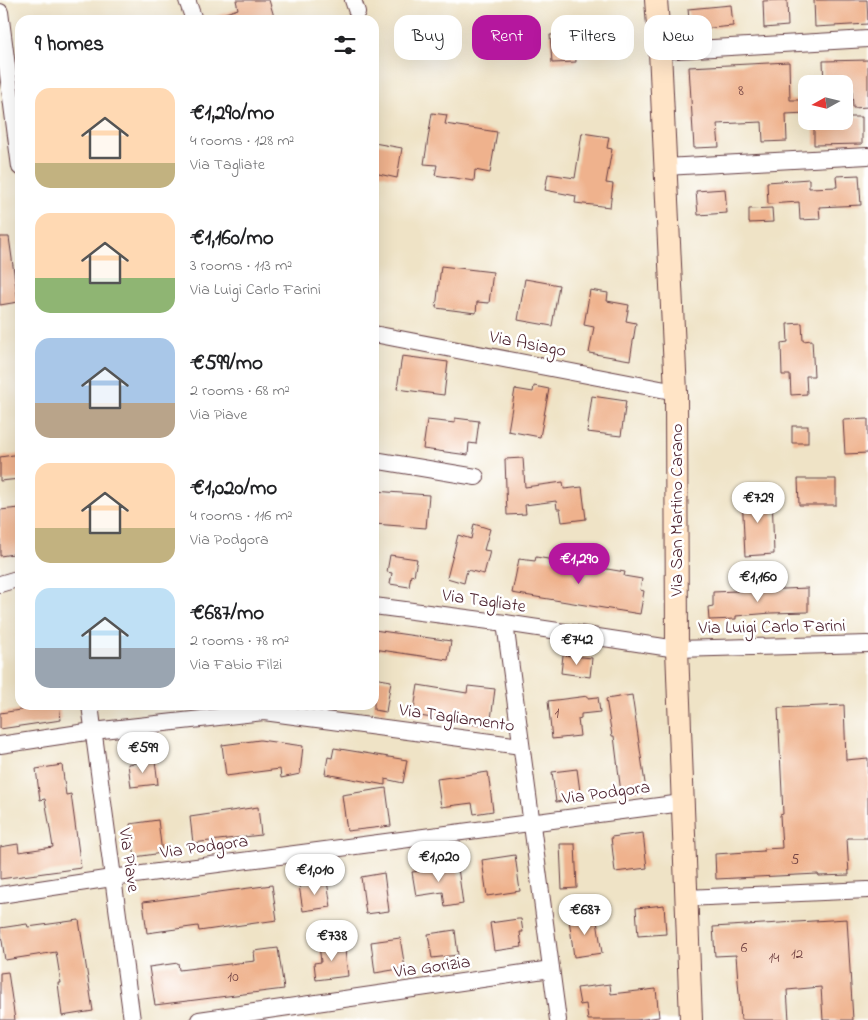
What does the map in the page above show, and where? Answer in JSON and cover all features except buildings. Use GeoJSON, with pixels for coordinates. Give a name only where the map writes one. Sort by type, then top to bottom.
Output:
{"type":"FeatureCollection","features":[{"type":"Feature","properties":{"kind":"street"},"geometry":{"type":"LineString","coordinates":[[187,0],[192,15]]}},
{"type":"Feature","properties":{"kind":"street","name":"Via San Martino Carano"},"geometry":{"type":"LineString","coordinates":[[656,0],[657,15]]}},
{"type":"Feature","properties":{"kind":"street"},"geometry":{"type":"LineString","coordinates":[[0,12],[15,128]]}},
{"type":"Feature","properties":{"kind":"street"},"geometry":{"type":"LineString","coordinates":[[712,47],[868,39]]}},
{"type":"Feature","properties":{"kind":"street","name":"Via San Martino Carano"},"geometry":{"type":"LineString","coordinates":[[661,60],[676,392],[677,648],[690,1020]]}},
{"type":"Feature","properties":{"kind":"street"},"geometry":{"type":"LineString","coordinates":[[666,167],[868,156]]}},
{"type":"Feature","properties":{"kind":"street","name":"Via Asiago"},"geometry":{"type":"LineString","coordinates":[[379,335],[676,392]]}},
{"type":"Feature","properties":{"kind":"street"},"geometry":{"type":"LineString","coordinates":[[379,461],[476,477]]}},
{"type":"Feature","properties":{"kind":"street"},"geometry":{"type":"LineString","coordinates":[[0,584],[15,580]]}},
{"type":"Feature","properties":{"kind":"street","name":"Via Tagliate"},"geometry":{"type":"LineString","coordinates":[[379,607],[677,648]]}},
{"type":"Feature","properties":{"kind":"street"},"geometry":{"type":"LineString","coordinates":[[505,623],[558,1020]]}},
{"type":"Feature","properties":{"kind":"street","name":"Via Luigi Carlo Farini"},"geometry":{"type":"LineString","coordinates":[[677,648],[868,644]]}},
{"type":"Feature","properties":{"kind":"street","name":"Via Piave"},"geometry":{"type":"LineString","coordinates":[[91,710],[132,1020]]}},
{"type":"Feature","properties":{"kind":"street","name":"Via Tagliamento"},"geometry":{"type":"LineString","coordinates":[[0,745],[93,730],[264,712],[521,746]]}},
{"type":"Feature","properties":{"kind":"street","name":"Via Podgora"},"geometry":{"type":"LineString","coordinates":[[0,895],[112,878],[682,803]]}},
{"type":"Feature","properties":{"kind":"street"},"geometry":{"type":"LineString","coordinates":[[686,898],[868,890]]}},
{"type":"Feature","properties":{"kind":"street","name":"Via Gorizia"},"geometry":{"type":"LineString","coordinates":[[199,1020],[551,969]]}}]}
